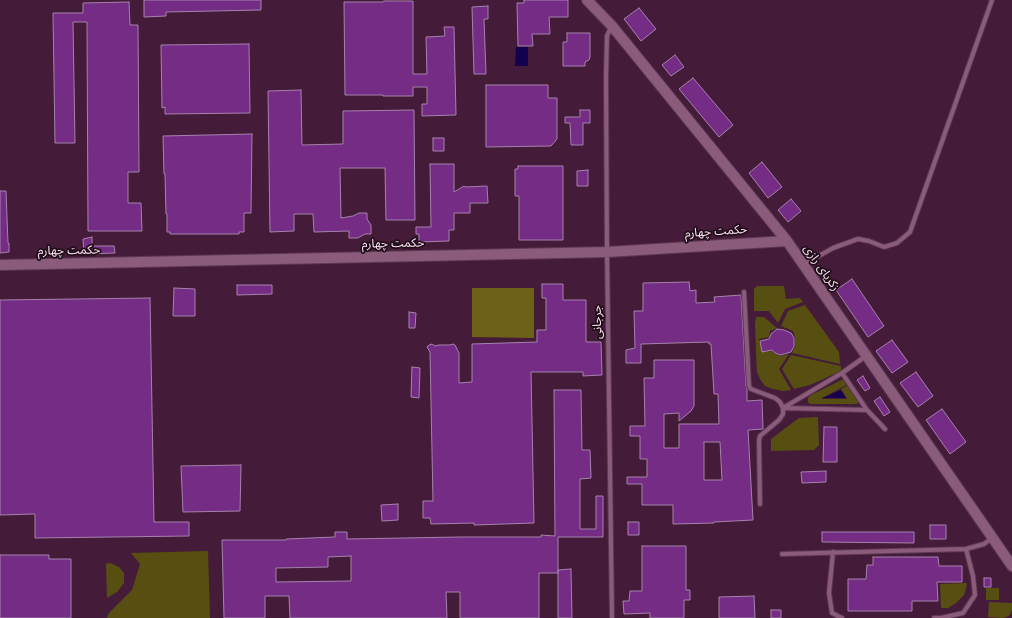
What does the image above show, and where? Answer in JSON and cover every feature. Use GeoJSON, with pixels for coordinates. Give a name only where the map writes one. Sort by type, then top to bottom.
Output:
{"type":"FeatureCollection","features":[{"type":"Feature","properties":{"kind":"street","name":"زکریای رازی"},"geometry":{"type":"LineString","coordinates":[[587,0],[612,26],[787,241],[1012,566]]}},
{"type":"Feature","properties":{"kind":"street","name":"حکمت چهارم"},"geometry":{"type":"LineString","coordinates":[[0,266],[607,252],[787,241]]}},
{"type":"Feature","properties":{"kind":"lane"},"geometry":{"type":"LineString","coordinates":[[803,265],[833,248],[858,239],[884,246],[897,243],[910,232],[992,0]]}},
{"type":"Feature","properties":{"kind":"lane","name":"جرجانی"},"geometry":{"type":"LineString","coordinates":[[612,26],[607,36],[606,76],[612,618]]}},
{"type":"Feature","properties":{"kind":"lane"},"geometry":{"type":"LineString","coordinates":[[744,292],[750,389],[775,398],[780,402],[783,408],[783,414],[779,420],[760,436],[759,440],[760,504]]}},
{"type":"Feature","properties":{"kind":"lane"},"geometry":{"type":"LineString","coordinates":[[783,408],[842,373],[866,356]]}},
{"type":"Feature","properties":{"kind":"lane"},"geometry":{"type":"LineString","coordinates":[[842,373],[867,410],[885,429]]}},
{"type":"Feature","properties":{"kind":"lane"},"geometry":{"type":"LineString","coordinates":[[783,408],[867,410]]}},
{"type":"Feature","properties":{"kind":"lane"},"geometry":{"type":"LineString","coordinates":[[782,554],[966,549],[984,544],[992,537]]}},
{"type":"Feature","properties":{"kind":"lane"},"geometry":{"type":"LineString","coordinates":[[934,618],[963,613],[975,595],[973,576],[966,549]]}},
{"type":"Feature","properties":{"kind":"lane"},"geometry":{"type":"LineString","coordinates":[[833,552],[829,593],[832,613],[842,618]]}},
{"type":"Feature","properties":{"kind":"shaded area"},"geometry":{"type":"Polygon","coordinates":[[[516,47],[528,47],[528,66],[515,66],[516,47]]]}},
{"type":"Feature","properties":{"kind":"shaded area"},"geometry":{"type":"Polygon","coordinates":[[[757,286],[784,286],[786,299],[800,298],[803,302],[785,309],[778,323],[769,311],[754,311],[754,289],[757,286]]]}},
{"type":"Feature","properties":{"kind":"shaded area"},"geometry":{"type":"Polygon","coordinates":[[[472,288],[534,288],[534,338],[472,337],[472,288]]]}},
{"type":"Feature","properties":{"kind":"shaded area"},"geometry":{"type":"Polygon","coordinates":[[[805,305],[839,352],[840,364],[792,353],[795,346],[793,331],[781,326],[788,311],[805,305]]]}},
{"type":"Feature","properties":{"kind":"shaded area"},"geometry":{"type":"Polygon","coordinates":[[[756,317],[764,317],[777,328],[770,331],[769,337],[759,339],[762,352],[772,351],[780,356],[789,354],[779,369],[791,390],[783,391],[773,389],[765,386],[760,379],[757,372],[756,317]]]}},
{"type":"Feature","properties":{"kind":"shaded area"},"geometry":{"type":"Polygon","coordinates":[[[791,355],[841,366],[841,371],[810,385],[794,389],[782,369],[791,355]]]}},
{"type":"Feature","properties":{"kind":"shaded area"},"geometry":{"type":"Polygon","coordinates":[[[844,379],[846,385],[821,399],[847,399],[841,389],[848,385],[858,403],[810,404],[808,402],[808,398],[811,395],[844,379]]]}},
{"type":"Feature","properties":{"kind":"shaded area"},"geometry":{"type":"Polygon","coordinates":[[[841,390],[846,398],[822,398],[841,390]]]}},
{"type":"Feature","properties":{"kind":"shaded area"},"geometry":{"type":"Polygon","coordinates":[[[818,417],[819,445],[814,450],[771,451],[771,439],[799,418],[818,417]]]}},
{"type":"Feature","properties":{"kind":"shaded area"},"geometry":{"type":"Polygon","coordinates":[[[208,551],[210,618],[107,618],[109,613],[132,590],[140,564],[131,553],[208,551]]]}},
{"type":"Feature","properties":{"kind":"shaded area"},"geometry":{"type":"Polygon","coordinates":[[[110,563],[119,567],[124,573],[124,583],[117,592],[107,598],[106,564],[110,563]]]}},
{"type":"Feature","properties":{"kind":"shaded area"},"geometry":{"type":"Polygon","coordinates":[[[967,583],[964,595],[956,603],[948,608],[941,608],[940,584],[967,583]]]}},
{"type":"Feature","properties":{"kind":"shaded area"},"geometry":{"type":"Polygon","coordinates":[[[986,588],[999,588],[999,600],[986,600],[986,588]]]}},
{"type":"Feature","properties":{"kind":"shaded area"},"geometry":{"type":"Polygon","coordinates":[[[989,602],[1012,603],[1012,610],[1009,616],[1003,618],[988,617],[989,602]]]}},
{"type":"Feature","properties":{"kind":"building"},"geometry":{"type":"Polygon","coordinates":[[[144,0],[261,0],[261,10],[166,12],[166,16],[144,17],[144,0]]]}},
{"type":"Feature","properties":{"kind":"building"},"geometry":{"type":"Polygon","coordinates":[[[524,0],[568,0],[568,17],[549,17],[550,34],[532,34],[533,46],[518,46],[517,3],[524,3],[524,0]]]}},
{"type":"Feature","properties":{"kind":"building"},"geometry":{"type":"Polygon","coordinates":[[[413,1],[413,74],[427,74],[426,37],[445,36],[444,27],[454,27],[456,115],[422,116],[422,104],[427,104],[427,87],[413,87],[413,96],[345,95],[344,2],[413,1]]]}},
{"type":"Feature","properties":{"kind":"building"},"geometry":{"type":"Polygon","coordinates":[[[129,2],[130,25],[138,25],[139,172],[128,172],[128,203],[141,203],[142,231],[88,231],[87,22],[73,22],[75,143],[55,143],[53,13],[83,13],[83,3],[129,2]]]}},
{"type":"Feature","properties":{"kind":"building"},"geometry":{"type":"Polygon","coordinates":[[[488,6],[488,19],[484,19],[486,74],[474,74],[472,7],[488,6]]]}},
{"type":"Feature","properties":{"kind":"building"},"geometry":{"type":"Polygon","coordinates":[[[639,8],[656,29],[641,41],[624,19],[639,8]]]}},
{"type":"Feature","properties":{"kind":"building"},"geometry":{"type":"Polygon","coordinates":[[[567,33],[590,33],[590,57],[589,60],[585,62],[585,66],[563,66],[563,42],[567,42],[567,33]]]}},
{"type":"Feature","properties":{"kind":"building"},"geometry":{"type":"Polygon","coordinates":[[[249,44],[250,113],[165,114],[165,107],[162,108],[161,45],[249,44]]]}},
{"type":"Feature","properties":{"kind":"building"},"geometry":{"type":"Polygon","coordinates":[[[675,55],[684,67],[671,76],[662,65],[675,55]]]}},
{"type":"Feature","properties":{"kind":"building"},"geometry":{"type":"Polygon","coordinates":[[[693,78],[733,125],[719,137],[679,89],[693,78]]]}},
{"type":"Feature","properties":{"kind":"building"},"geometry":{"type":"Polygon","coordinates":[[[486,85],[548,85],[548,98],[557,98],[557,139],[551,146],[486,147],[486,85]]]}},
{"type":"Feature","properties":{"kind":"building"},"geometry":{"type":"Polygon","coordinates":[[[301,90],[302,145],[343,144],[343,111],[414,110],[415,220],[386,220],[385,168],[340,168],[341,218],[353,216],[359,213],[367,213],[367,219],[371,225],[371,234],[365,234],[358,238],[349,238],[349,231],[314,232],[313,214],[294,214],[294,231],[270,232],[268,91],[301,90]]]}},
{"type":"Feature","properties":{"kind":"building"},"geometry":{"type":"Polygon","coordinates":[[[580,110],[590,110],[590,123],[583,123],[583,145],[571,145],[570,123],[565,123],[565,117],[580,117],[580,110]]]}},
{"type":"Feature","properties":{"kind":"building"},"geometry":{"type":"Polygon","coordinates":[[[252,134],[251,213],[244,213],[244,232],[239,232],[239,234],[170,234],[170,232],[167,232],[163,136],[252,134]]]}},
{"type":"Feature","properties":{"kind":"building"},"geometry":{"type":"Polygon","coordinates":[[[433,138],[444,138],[444,151],[433,151],[433,138]]]}},
{"type":"Feature","properties":{"kind":"building"},"geometry":{"type":"Polygon","coordinates":[[[762,162],[782,187],[768,198],[749,173],[762,162]]]}},
{"type":"Feature","properties":{"kind":"building"},"geometry":{"type":"Polygon","coordinates":[[[430,164],[454,164],[454,192],[464,186],[487,186],[488,203],[470,203],[470,213],[454,213],[454,230],[449,230],[449,241],[419,242],[419,234],[416,234],[416,227],[431,227],[430,164]]]}},
{"type":"Feature","properties":{"kind":"building"},"geometry":{"type":"Polygon","coordinates":[[[518,166],[563,166],[563,240],[519,240],[519,196],[515,196],[515,169],[518,169],[518,166]]]}},
{"type":"Feature","properties":{"kind":"building"},"geometry":{"type":"Polygon","coordinates":[[[588,170],[588,186],[577,186],[577,171],[588,170]]]}},
{"type":"Feature","properties":{"kind":"building"},"geometry":{"type":"Polygon","coordinates":[[[0,191],[6,191],[9,252],[0,253],[0,191]]]}},
{"type":"Feature","properties":{"kind":"building"},"geometry":{"type":"Polygon","coordinates":[[[791,199],[801,211],[788,222],[778,210],[791,199]]]}},
{"type":"Feature","properties":{"kind":"building"},"geometry":{"type":"Polygon","coordinates":[[[92,237],[92,246],[114,246],[115,253],[84,254],[83,239],[92,237]]]}},
{"type":"Feature","properties":{"kind":"building"},"geometry":{"type":"Polygon","coordinates":[[[852,279],[884,326],[868,337],[836,290],[852,279]]]}},
{"type":"Feature","properties":{"kind":"building"},"geometry":{"type":"Polygon","coordinates":[[[689,282],[690,291],[696,290],[696,303],[715,302],[714,297],[741,295],[747,401],[762,400],[763,429],[748,430],[753,520],[673,524],[673,505],[642,505],[642,484],[627,484],[627,477],[647,477],[647,459],[640,459],[640,436],[630,436],[630,426],[645,426],[644,378],[654,378],[654,360],[694,360],[694,406],[691,411],[679,421],[679,413],[664,414],[664,448],[679,448],[679,424],[719,424],[718,394],[714,394],[711,344],[709,344],[709,342],[641,344],[641,363],[626,363],[626,350],[635,348],[634,311],[643,311],[643,283],[689,282]],[[704,442],[704,480],[722,480],[720,442],[704,442]]]}},
{"type":"Feature","properties":{"kind":"building"},"geometry":{"type":"Polygon","coordinates":[[[542,284],[563,284],[563,300],[586,300],[586,342],[601,342],[602,375],[583,376],[583,372],[531,372],[534,523],[474,525],[474,523],[431,524],[430,518],[423,518],[423,501],[433,501],[430,352],[427,347],[432,344],[435,346],[455,345],[459,353],[459,383],[472,382],[472,344],[537,342],[537,330],[546,330],[546,298],[542,298],[542,284]]]}},
{"type":"Feature","properties":{"kind":"building"},"geometry":{"type":"Polygon","coordinates":[[[237,285],[272,285],[272,294],[237,295],[237,285]]]}},
{"type":"Feature","properties":{"kind":"building"},"geometry":{"type":"Polygon","coordinates":[[[174,288],[195,289],[195,316],[173,316],[174,288]]]}},
{"type":"Feature","properties":{"kind":"building"},"geometry":{"type":"Polygon","coordinates":[[[150,298],[154,522],[189,522],[189,536],[35,538],[35,514],[0,515],[0,300],[150,298]]]}},
{"type":"Feature","properties":{"kind":"building"},"geometry":{"type":"Polygon","coordinates":[[[409,312],[416,313],[415,328],[409,328],[409,312]]]}},
{"type":"Feature","properties":{"kind":"building"},"geometry":{"type":"Polygon","coordinates":[[[777,329],[791,333],[794,338],[794,346],[791,352],[780,355],[772,350],[762,352],[760,341],[769,339],[771,334],[777,329]]]}},
{"type":"Feature","properties":{"kind":"building"},"geometry":{"type":"Polygon","coordinates":[[[892,340],[908,362],[892,373],[876,351],[892,340]]]}},
{"type":"Feature","properties":{"kind":"building"},"geometry":{"type":"Polygon","coordinates":[[[412,367],[420,368],[419,398],[411,397],[412,367]]]}},
{"type":"Feature","properties":{"kind":"building"},"geometry":{"type":"Polygon","coordinates":[[[916,372],[933,396],[918,407],[900,383],[916,372]]]}},
{"type":"Feature","properties":{"kind":"building"},"geometry":{"type":"Polygon","coordinates":[[[863,376],[870,388],[865,391],[857,380],[863,376]]]}},
{"type":"Feature","properties":{"kind":"building"},"geometry":{"type":"Polygon","coordinates":[[[554,390],[581,390],[582,450],[590,450],[591,478],[580,479],[580,529],[596,529],[596,496],[603,496],[603,537],[558,537],[558,573],[539,573],[539,618],[460,618],[460,592],[446,592],[447,618],[290,618],[289,596],[265,596],[265,618],[224,618],[222,540],[286,540],[335,537],[335,532],[347,532],[347,539],[541,537],[541,535],[555,536],[554,390]],[[351,556],[328,557],[328,567],[276,568],[276,582],[351,581],[351,556]]]}},
{"type":"Feature","properties":{"kind":"building"},"geometry":{"type":"Polygon","coordinates":[[[880,397],[890,412],[884,416],[874,401],[880,397]]]}},
{"type":"Feature","properties":{"kind":"building"},"geometry":{"type":"Polygon","coordinates":[[[942,409],[966,442],[950,454],[926,420],[942,409]]]}},
{"type":"Feature","properties":{"kind":"building"},"geometry":{"type":"Polygon","coordinates":[[[824,427],[837,427],[837,462],[823,462],[824,427]]]}},
{"type":"Feature","properties":{"kind":"building"},"geometry":{"type":"Polygon","coordinates":[[[241,465],[240,511],[183,512],[181,466],[241,465]]]}},
{"type":"Feature","properties":{"kind":"building"},"geometry":{"type":"Polygon","coordinates":[[[826,471],[826,482],[802,483],[801,472],[826,471]]]}},
{"type":"Feature","properties":{"kind":"building"},"geometry":{"type":"Polygon","coordinates":[[[398,504],[398,520],[382,521],[381,505],[398,504]]]}},
{"type":"Feature","properties":{"kind":"building"},"geometry":{"type":"Polygon","coordinates":[[[628,522],[639,522],[639,535],[628,535],[628,522]]]}},
{"type":"Feature","properties":{"kind":"building"},"geometry":{"type":"Polygon","coordinates":[[[930,525],[946,525],[946,539],[930,539],[930,525]]]}},
{"type":"Feature","properties":{"kind":"building"},"geometry":{"type":"Polygon","coordinates":[[[822,532],[914,532],[914,543],[822,542],[822,532]]]}},
{"type":"Feature","properties":{"kind":"building"},"geometry":{"type":"Polygon","coordinates":[[[642,546],[686,546],[686,590],[690,590],[690,600],[684,600],[684,618],[650,618],[650,613],[624,614],[623,601],[629,601],[630,591],[642,591],[642,546]]]}},
{"type":"Feature","properties":{"kind":"building"},"geometry":{"type":"Polygon","coordinates":[[[0,555],[49,555],[49,559],[71,559],[71,618],[0,618],[0,555]]]}},
{"type":"Feature","properties":{"kind":"building"},"geometry":{"type":"Polygon","coordinates":[[[873,557],[938,557],[939,566],[962,566],[962,582],[937,582],[938,601],[912,601],[912,611],[848,611],[848,579],[866,579],[867,565],[873,565],[873,557]]]}},
{"type":"Feature","properties":{"kind":"building"},"geometry":{"type":"Polygon","coordinates":[[[571,569],[572,618],[558,618],[558,570],[571,569]]]}},
{"type":"Feature","properties":{"kind":"building"},"geometry":{"type":"Polygon","coordinates":[[[984,578],[991,578],[991,587],[984,587],[984,578]]]}},
{"type":"Feature","properties":{"kind":"building"},"geometry":{"type":"Polygon","coordinates":[[[754,596],[755,618],[719,618],[719,597],[754,596]]]}},
{"type":"Feature","properties":{"kind":"building"},"geometry":{"type":"Polygon","coordinates":[[[771,610],[781,610],[781,618],[771,618],[771,610]]]}}]}
